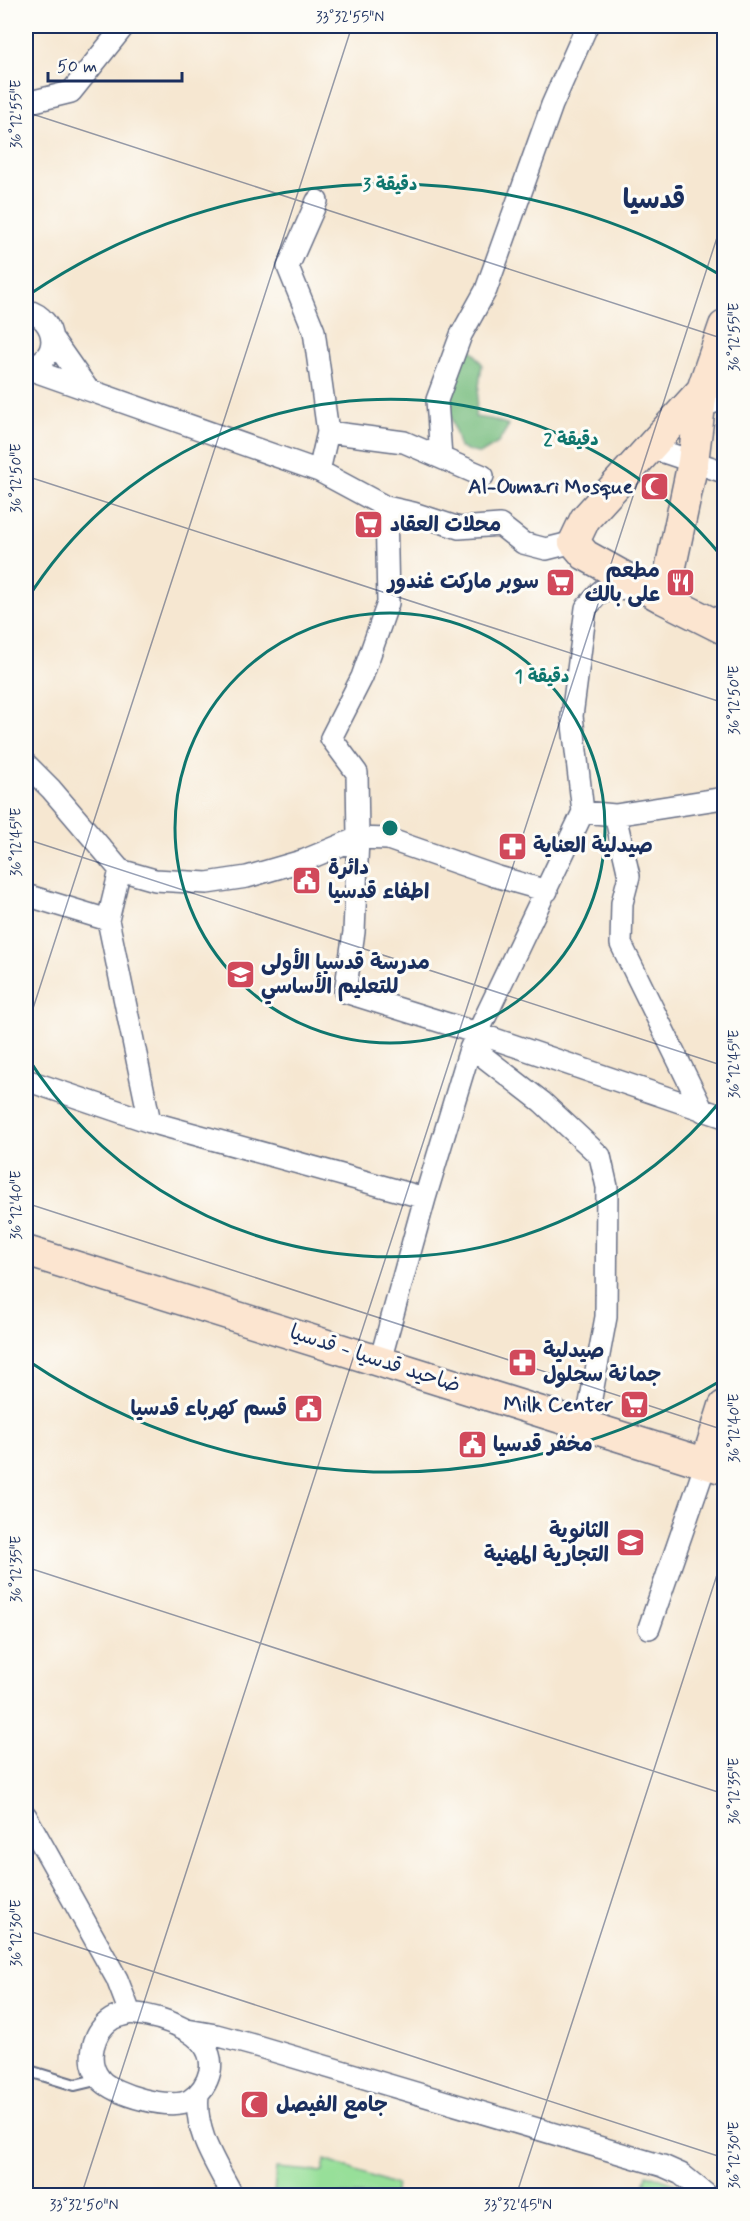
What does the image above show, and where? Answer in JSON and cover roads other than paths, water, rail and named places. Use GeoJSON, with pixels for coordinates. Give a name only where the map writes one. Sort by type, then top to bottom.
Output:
{"type":"FeatureCollection","features":[{"type":"Feature","properties":{"kind":"main road"},"geometry":{"type":"LineString","coordinates":[[652,592],[693,462],[724,326]]}},
{"type":"Feature","properties":{"kind":"main road"},"geometry":{"type":"LineString","coordinates":[[708,399],[649,447],[585,519],[574,542],[585,555],[724,629]]}},
{"type":"Feature","properties":{"kind":"main road","name":"ضاحيد قدسيا - قدسيا"},"geometry":{"type":"LineString","coordinates":[[26,1251],[715,1466]]}},
{"type":"Feature","properties":{"kind":"main road"},"geometry":{"type":"LineString","coordinates":[[715,1466],[724,1406]]}},
{"type":"Feature","properties":{"kind":"street"},"geometry":{"type":"LineString","coordinates":[[26,103],[71,92],[124,26]]}},
{"type":"Feature","properties":{"kind":"street"},"geometry":{"type":"LineString","coordinates":[[441,457],[437,400],[461,335],[486,290],[552,105],[587,26]]}},
{"type":"Feature","properties":{"kind":"street"},"geometry":{"type":"LineString","coordinates":[[316,201],[288,267],[314,331],[328,432],[319,471]]}},
{"type":"Feature","properties":{"kind":"street"},"geometry":{"type":"LineString","coordinates":[[26,310],[44,319],[50,328],[52,338],[87,388]]}},
{"type":"Feature","properties":{"kind":"street"},"geometry":{"type":"LineString","coordinates":[[26,368],[40,362],[47,355],[52,338]]}},
{"type":"Feature","properties":{"kind":"street"},"geometry":{"type":"LineString","coordinates":[[26,368],[319,471],[386,507],[459,528],[500,525],[523,543],[546,549],[574,542]]}},
{"type":"Feature","properties":{"kind":"street"},"geometry":{"type":"LineString","coordinates":[[328,432],[404,442],[483,476]]}},
{"type":"Feature","properties":{"kind":"street"},"geometry":{"type":"LineString","coordinates":[[649,447],[724,472]]}},
{"type":"Feature","properties":{"kind":"street"},"geometry":{"type":"LineString","coordinates":[[386,507],[388,603],[362,677],[331,738],[357,773],[358,838],[354,932],[345,992],[473,1041],[724,1117]]}},
{"type":"Feature","properties":{"kind":"street"},"geometry":{"type":"LineString","coordinates":[[380,1361],[425,1198],[473,1041],[583,812],[572,716],[586,608],[601,591],[652,592]]}},
{"type":"Feature","properties":{"kind":"street"},"geometry":{"type":"LineString","coordinates":[[26,764],[51,789],[120,870],[155,880],[207,883],[247,877],[296,863],[358,838],[388,839],[495,876],[547,891]]}},
{"type":"Feature","properties":{"kind":"street"},"geometry":{"type":"LineString","coordinates":[[583,812],[615,815],[724,798]]}},
{"type":"Feature","properties":{"kind":"street"},"geometry":{"type":"LineString","coordinates":[[615,815],[629,876],[622,903],[621,944],[703,1111]]}},
{"type":"Feature","properties":{"kind":"street"},"geometry":{"type":"LineString","coordinates":[[120,870],[108,920],[150,1122]]}},
{"type":"Feature","properties":{"kind":"street"},"geometry":{"type":"LineString","coordinates":[[26,895],[108,920]]}},
{"type":"Feature","properties":{"kind":"street"},"geometry":{"type":"LineString","coordinates":[[473,1041],[484,1057],[542,1102],[600,1156],[607,1187],[606,1317],[586,1425]]}},
{"type":"Feature","properties":{"kind":"street"},"geometry":{"type":"LineString","coordinates":[[26,1080],[150,1122],[425,1198]]}},
{"type":"Feature","properties":{"kind":"street"},"geometry":{"type":"LineString","coordinates":[[649,1628],[715,1466]]}},
{"type":"Feature","properties":{"kind":"street"},"geometry":{"type":"LineString","coordinates":[[26,1816],[117,1979],[130,2013]]}},
{"type":"Feature","properties":{"kind":"street"},"geometry":{"type":"LineString","coordinates":[[187,2030],[201,2040],[208,2053],[210,2068],[207,2083],[198,2095],[185,2103],[160,2104],[113,2089],[100,2079],[93,2063],[93,2046],[100,2030],[113,2018],[130,2013],[141,2014],[187,2030],[244,2042],[663,2166],[681,2174],[708,2196]]}},
{"type":"Feature","properties":{"kind":"street"},"geometry":{"type":"LineString","coordinates":[[210,2068],[224,2051],[244,2042]]}},
{"type":"Feature","properties":{"kind":"street"},"geometry":{"type":"LineString","coordinates":[[198,2095],[197,2117],[203,2138],[233,2196]]}},
{"type":"Feature","properties":{"kind":"street"},"geometry":{"type":"LineString","coordinates":[[160,2104],[203,2138]]}},
{"type":"Feature","properties":{"kind":"lane"},"geometry":{"type":"LineString","coordinates":[[26,2070],[75,2085],[100,2079]]}},
{"type":"Feature","properties":{"kind":"place","name":"Al-Oumari Mosque"},"geometry":{"type":"Point","coordinates":[654,487]}},
{"type":"Feature","properties":{"kind":"place","name":"محلات العقاد"},"geometry":{"type":"Point","coordinates":[369,525]}},
{"type":"Feature","properties":{"kind":"place","name":"سوبر ماركت غندور"},"geometry":{"type":"Point","coordinates":[560,582]}},
{"type":"Feature","properties":{"kind":"place","name":"مطعم على بالك"},"geometry":{"type":"Point","coordinates":[681,583]}},
{"type":"Feature","properties":{"kind":"place","name":"صيدلية العناية"},"geometry":{"type":"Point","coordinates":[512,846]}},
{"type":"Feature","properties":{"kind":"place","name":"دائرة اطفاء قدسيا"},"geometry":{"type":"Point","coordinates":[307,880]}},
{"type":"Feature","properties":{"kind":"place","name":"مدرسة قدسيا الأولى للتعليم الأساسي"},"geometry":{"type":"Point","coordinates":[240,975]}},
{"type":"Feature","properties":{"kind":"place","name":"صيدلية جمانة سحلول"},"geometry":{"type":"Point","coordinates":[522,1363]}},
{"type":"Feature","properties":{"kind":"place","name":"Milk Center"},"geometry":{"type":"Point","coordinates":[634,1405]}},
{"type":"Feature","properties":{"kind":"place","name":"قسم كهرباء قدسيا"},"geometry":{"type":"Point","coordinates":[308,1409]}},
{"type":"Feature","properties":{"kind":"place","name":"مخفر قدسيا"},"geometry":{"type":"Point","coordinates":[472,1445]}},
{"type":"Feature","properties":{"kind":"place","name":"الثانوية التجارية المهنية"},"geometry":{"type":"Point","coordinates":[630,1543]}},
{"type":"Feature","properties":{"kind":"place","name":"جامع الفيصل"},"geometry":{"type":"Point","coordinates":[255,2105]}},
{"type":"Feature","properties":{"kind":"district","name":"قدسيا"},"geometry":{"type":"Point","coordinates":[654,200]}}]}
